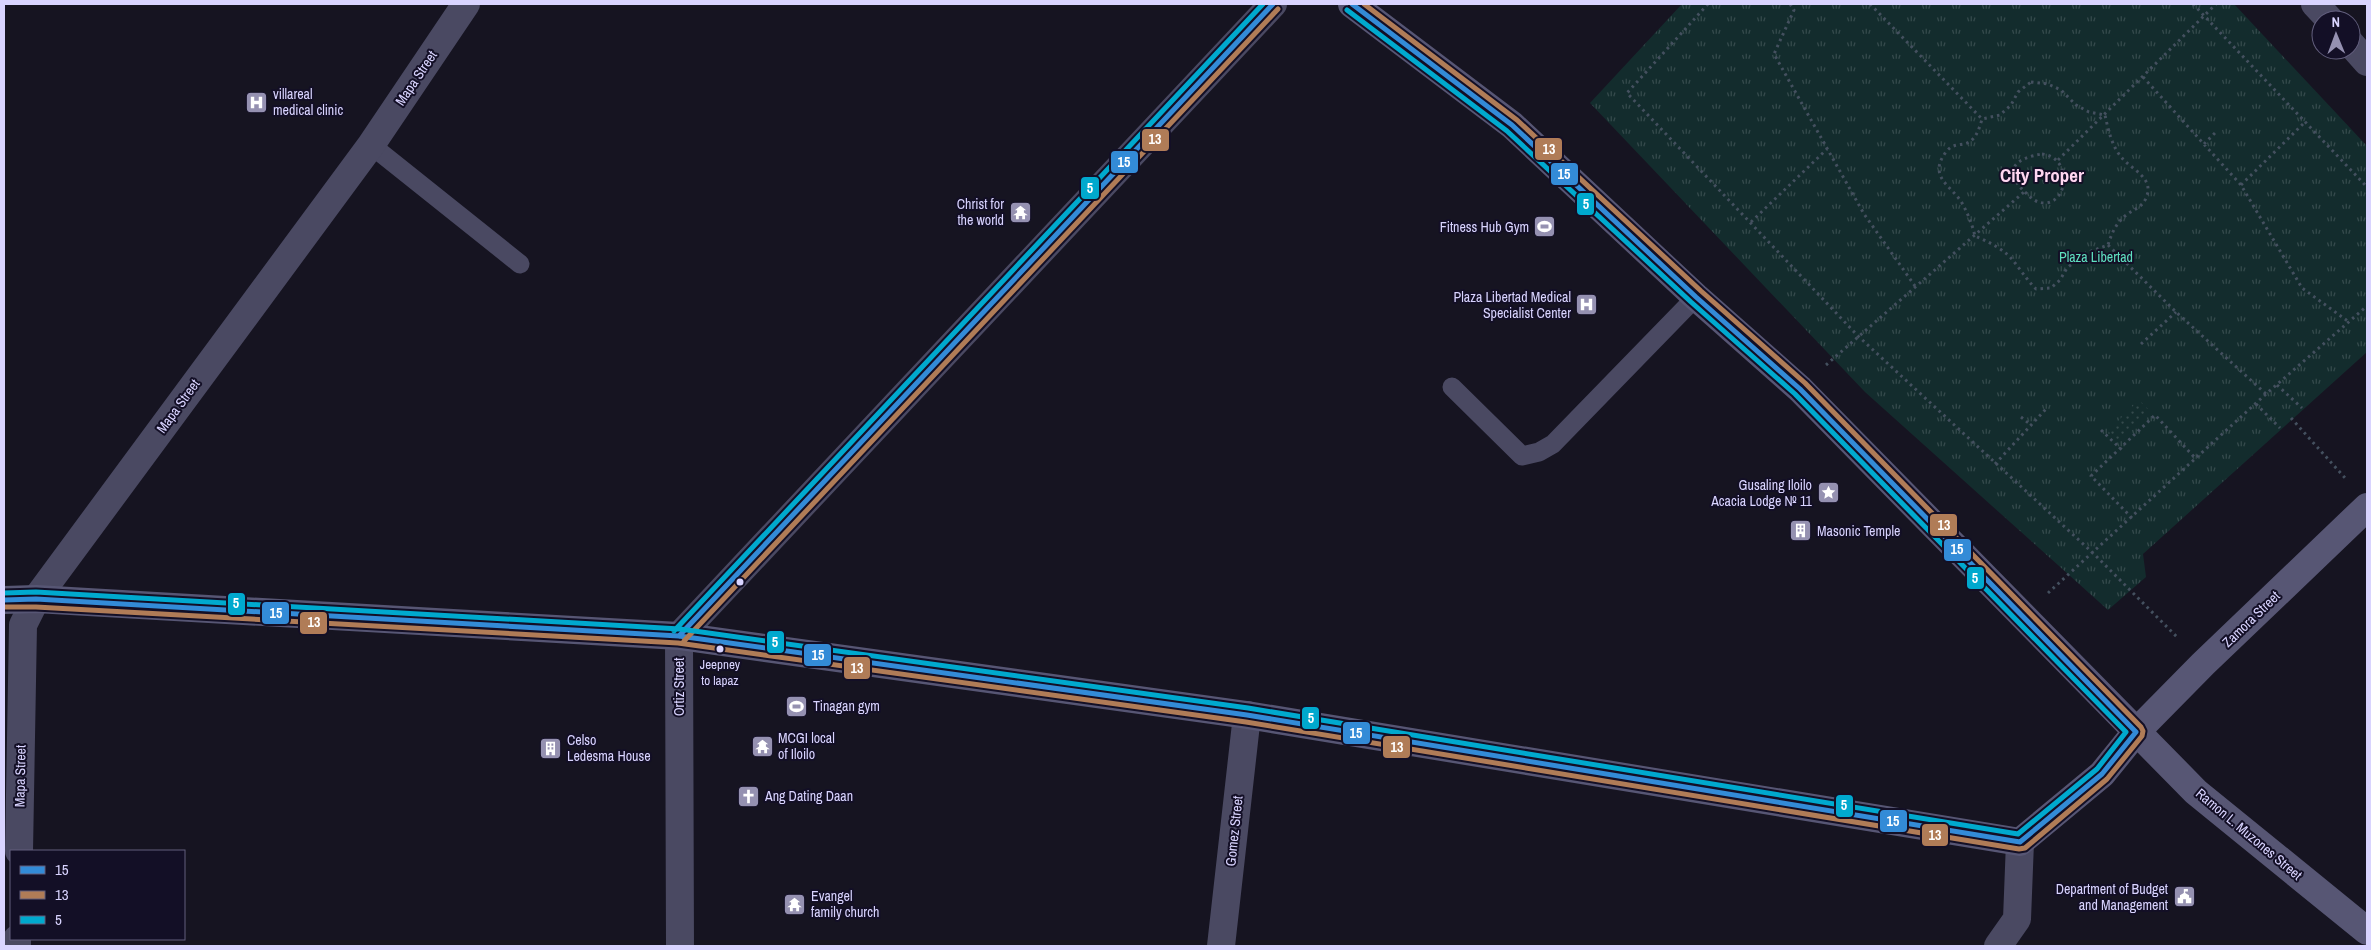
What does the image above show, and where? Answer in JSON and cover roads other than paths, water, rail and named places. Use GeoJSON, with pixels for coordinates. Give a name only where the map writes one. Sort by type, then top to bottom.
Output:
{"type":"FeatureCollection","features":[{"type":"Feature","properties":{"kind":"main road","name":"Ramon L. Muzones Street"},"geometry":{"type":"LineString","coordinates":[[1352,4],[1512,125],[1696,298],[1800,389],[2196,792],[2367,931]]}},
{"type":"Feature","properties":{"kind":"main road","name":"Zamora Street"},"geometry":{"type":"LineString","coordinates":[[2020,842],[2102,774],[2136,732],[2203,664],[2367,507]]}},
{"type":"Feature","properties":{"kind":"main road"},"geometry":{"type":"LineString","coordinates":[[4,600],[36,599],[679,636],[1247,715],[2020,842]]}},
{"type":"Feature","properties":{"kind":"street","name":"Mapa Street"},"geometry":{"type":"LineString","coordinates":[[19,850],[23,625],[36,599],[371,145],[466,4]]}},
{"type":"Feature","properties":{"kind":"street"},"geometry":{"type":"LineString","coordinates":[[679,636],[1273,4]]}},
{"type":"Feature","properties":{"kind":"street","name":"Ortiz Street"},"geometry":{"type":"LineString","coordinates":[[679,636],[680,946]]}},
{"type":"Feature","properties":{"kind":"street","name":"Gomez Street"},"geometry":{"type":"LineString","coordinates":[[1221,946],[1247,715]]}},
{"type":"Feature","properties":{"kind":"street"},"geometry":{"type":"LineString","coordinates":[[1998,946],[2016,919],[2020,842]]}},
{"type":"Feature","properties":{"kind":"lane"},"geometry":{"type":"LineString","coordinates":[[371,145],[520,264]]}},
{"type":"Feature","properties":{"kind":"lane"},"geometry":{"type":"LineString","coordinates":[[1452,386],[1522,456],[1539,452],[1554,444],[1696,298]]}},
{"type":"Feature","properties":{"kind":"place","name":"villareal medical clinic"},"geometry":{"type":"Point","coordinates":[257,102]}},
{"type":"Feature","properties":{"kind":"place","name":"Christ for the world"},"geometry":{"type":"Point","coordinates":[1020,212]}},
{"type":"Feature","properties":{"kind":"place","name":"Fitness Hub Gym"},"geometry":{"type":"Point","coordinates":[1545,227]}},
{"type":"Feature","properties":{"kind":"place","name":"Plaza Libertad Medical Specialist Center"},"geometry":{"type":"Point","coordinates":[1587,305]}},
{"type":"Feature","properties":{"kind":"place","name":"Gusaling Iloilo Acacia Lodge № 11"},"geometry":{"type":"Point","coordinates":[1828,493]}},
{"type":"Feature","properties":{"kind":"place","name":"Masonic Temple"},"geometry":{"type":"Point","coordinates":[1801,531]}},
{"type":"Feature","properties":{"kind":"place","name":"Jeepney to lapaz"},"geometry":{"type":"Point","coordinates":[720,649]}},
{"type":"Feature","properties":{"kind":"place","name":"Tinagan gym"},"geometry":{"type":"Point","coordinates":[797,706]}},
{"type":"Feature","properties":{"kind":"place","name":"MCGI local of Iloilo"},"geometry":{"type":"Point","coordinates":[762,746]}},
{"type":"Feature","properties":{"kind":"place","name":"Celso Ledesma House"},"geometry":{"type":"Point","coordinates":[551,748]}},
{"type":"Feature","properties":{"kind":"place","name":"Ang Dating Daan"},"geometry":{"type":"Point","coordinates":[749,796]}},
{"type":"Feature","properties":{"kind":"place","name":"Department of Budget and Management"},"geometry":{"type":"Point","coordinates":[2184,897]}},
{"type":"Feature","properties":{"kind":"place","name":"Evangel family church"},"geometry":{"type":"Point","coordinates":[795,904]}},
{"type":"Feature","properties":{"kind":"district","name":"City Proper"},"geometry":{"type":"Point","coordinates":[2042,175]}},
{"type":"Feature","properties":{"kind":"park label","name":"Plaza Libertad"},"geometry":{"type":"Point","coordinates":[2096,257]}}]}
